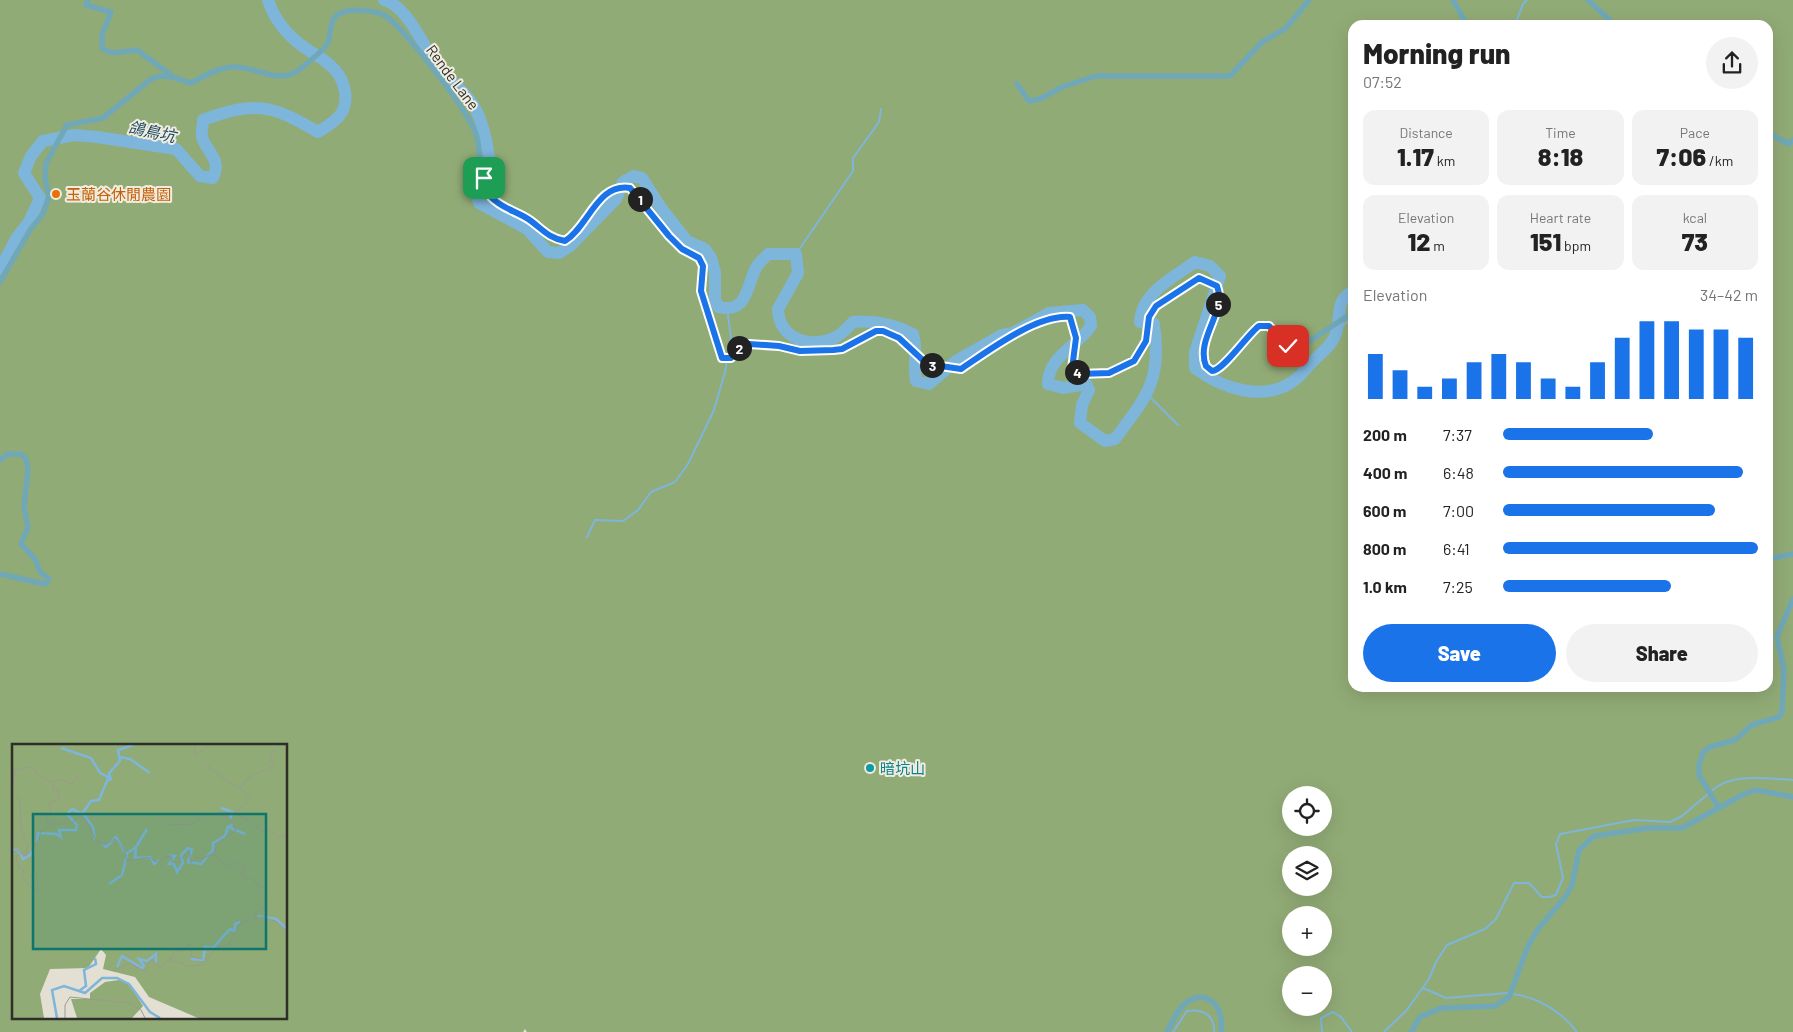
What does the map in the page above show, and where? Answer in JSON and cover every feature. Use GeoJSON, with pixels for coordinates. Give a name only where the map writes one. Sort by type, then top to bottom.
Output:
{"type":"FeatureCollection","features":[{"type":"Feature","properties":{"kind":"street"},"geometry":{"type":"LineString","coordinates":[[88,0],[86,5],[111,12],[102,35],[102,48],[104,50],[109,53],[137,50],[171,75]]}},
{"type":"Feature","properties":{"kind":"street"},"geometry":{"type":"LineString","coordinates":[[1017,84],[1029,101],[1040,99],[1062,87],[1096,76],[1230,76],[1262,42],[1286,28],[1309,0]]}},
{"type":"Feature","properties":{"kind":"street"},"geometry":{"type":"LineString","coordinates":[[1453,0],[1464,20]]}},
{"type":"Feature","properties":{"kind":"street"},"geometry":{"type":"LineString","coordinates":[[1588,0],[1609,20]]}},
{"type":"Feature","properties":{"kind":"street","name":"Rende Lane"},"geometry":{"type":"LineString","coordinates":[[171,75],[191,82],[218,70],[235,67],[287,75],[295,73],[327,44],[333,20],[339,14],[352,11],[384,15],[404,34],[454,96],[469,118],[476,134],[486,190],[497,203],[532,221],[544,234],[565,241],[573,236],[605,194],[619,187],[630,188],[669,236],[682,249],[699,258],[703,266],[701,291],[722,358],[731,358],[740,346],[749,344],[779,346],[800,351],[842,349],[876,331],[883,331],[899,338],[927,364],[961,369],[996,346],[1037,324],[1064,316],[1070,317],[1076,340],[1072,369],[1079,374],[1109,373],[1134,361],[1146,341],[1149,317],[1156,306],[1199,278],[1217,286],[1220,295],[1203,353],[1206,366],[1212,371],[1222,369],[1242,341],[1259,326],[1269,326],[1284,344],[1296,346],[1305,344],[1348,316]]}},
{"type":"Feature","properties":{"kind":"street"},"geometry":{"type":"LineString","coordinates":[[1,281],[30,230],[43,214],[49,196],[45,178],[46,163],[67,125],[103,118],[151,78],[171,75]]}},
{"type":"Feature","properties":{"kind":"street"},"geometry":{"type":"LineString","coordinates":[[1773,136],[1789,144],[1793,140]]}},
{"type":"Feature","properties":{"kind":"street"},"geometry":{"type":"LineString","coordinates":[[0,460],[8,454],[22,454],[26,459],[28,476],[24,506],[28,527],[22,544],[35,559],[40,572],[49,579],[44,584],[0,574]]}},
{"type":"Feature","properties":{"kind":"street"},"geometry":{"type":"LineString","coordinates":[[1773,558],[1793,554]]}},
{"type":"Feature","properties":{"kind":"street"},"geometry":{"type":"LineString","coordinates":[[1719,808],[1699,775],[1699,765],[1703,752],[1710,747],[1736,740],[1752,725],[1779,717],[1784,670],[1777,637],[1793,599]]}},
{"type":"Feature","properties":{"kind":"street"},"geometry":{"type":"LineString","coordinates":[[1411,1032],[1420,1017],[1441,1008],[1495,1006],[1510,997],[1528,946],[1538,929],[1556,910],[1572,885],[1579,850],[1594,836],[1648,828],[1682,828],[1744,794],[1756,790],[1793,797]]}},
{"type":"Feature","properties":{"kind":"street"},"geometry":{"type":"LineString","coordinates":[[1167,1032],[1186,1003],[1195,998],[1203,998],[1217,1005],[1222,1014],[1221,1032]]}},
{"type":"Feature","properties":{"kind":"green space"},"geometry":{"type":"Polygon","coordinates":[[[0,0],[1793,0],[1793,1032],[527,1032],[525,1029],[523,1032],[0,1032],[0,0]]]}},
{"type":"Feature","properties":{"kind":"waterway","name":"鴿鳥坑"},"geometry":{"type":"LineString","coordinates":[[0,269],[16,239],[29,222],[40,198],[24,173],[31,156],[43,141],[74,135],[176,149],[200,176],[213,178],[216,166],[213,156],[202,137],[203,120],[236,110],[262,108],[288,116],[318,132],[338,118],[345,103],[344,89],[339,76],[327,62],[300,45],[287,32],[276,17],[268,0]]}},
{"type":"Feature","properties":{"kind":"waterway"},"geometry":{"type":"LineString","coordinates":[[384,0],[400,10],[407,18],[436,64],[468,97],[476,110],[488,149],[491,173],[476,192],[479,203],[527,229],[548,252],[559,253],[570,246],[616,199],[623,182],[634,176],[642,178],[661,208],[687,241],[705,249],[711,258],[715,272],[715,299],[718,307],[728,308],[736,306],[741,302],[757,266],[768,254],[796,254],[798,273],[778,309],[780,320],[790,335],[807,342],[826,341],[836,337],[853,322],[884,323],[913,334],[916,381],[929,384],[956,361],[1002,335],[1013,333],[1049,313],[1083,310],[1090,317],[1091,326],[1058,359],[1049,374],[1048,384],[1063,388],[1086,384],[1089,390],[1082,405],[1080,423],[1105,441],[1115,439],[1136,411],[1150,387],[1154,374],[1156,360],[1154,324],[1140,322],[1146,302],[1160,287],[1195,262],[1210,266],[1220,276],[1195,352],[1195,368],[1217,381],[1242,390],[1268,391],[1280,388],[1298,378],[1332,341],[1337,332],[1340,306],[1348,295]]}},
{"type":"Feature","properties":{"kind":"waterway"},"geometry":{"type":"LineString","coordinates":[[1517,20],[1523,4],[1527,0]]}},
{"type":"Feature","properties":{"kind":"waterway"},"geometry":{"type":"LineString","coordinates":[[796,254],[853,171],[853,158],[879,122],[881,109]]}},
{"type":"Feature","properties":{"kind":"waterway"},"geometry":{"type":"LineString","coordinates":[[587,537],[595,520],[623,521],[638,510],[651,492],[675,482],[688,464],[714,410],[725,372],[731,338],[727,309]]}},
{"type":"Feature","properties":{"kind":"waterway"},"geometry":{"type":"LineString","coordinates":[[1339,328],[1348,322]]}},
{"type":"Feature","properties":{"kind":"waterway"},"geometry":{"type":"LineString","coordinates":[[1148,395],[1178,425]]}},
{"type":"Feature","properties":{"kind":"waterway"},"geometry":{"type":"LineString","coordinates":[[1711,791],[1729,781],[1739,779],[1793,780]]}},
{"type":"Feature","properties":{"kind":"waterway"},"geometry":{"type":"LineString","coordinates":[[1384,1032],[1406,1011],[1429,979],[1436,962],[1447,945],[1485,929],[1496,919],[1514,883],[1529,883],[1542,897],[1556,895],[1563,878],[1556,844],[1560,834],[1634,820],[1670,822],[1682,816],[1708,794]]}},
{"type":"Feature","properties":{"kind":"waterway"},"geometry":{"type":"LineString","coordinates":[[1423,988],[1446,998],[1508,993]]}},
{"type":"Feature","properties":{"kind":"waterway"},"geometry":{"type":"LineString","coordinates":[[1512,994],[1531,998],[1549,1007],[1564,1018],[1577,1032]]}},
{"type":"Feature","properties":{"kind":"waterway"},"geometry":{"type":"LineString","coordinates":[[1173,1032],[1187,1011],[1198,1011],[1207,1014],[1214,1026],[1214,1032]]}},
{"type":"Feature","properties":{"kind":"waterway"},"geometry":{"type":"LineString","coordinates":[[1322,1032],[1321,1018],[1333,1012],[1341,1017],[1352,1032]]}},
{"type":"Feature","properties":{"kind":"place","name":"玉蘭谷休閒農園"},"geometry":{"type":"Point","coordinates":[56,194]}},
{"type":"Feature","properties":{"kind":"place","name":"暗坑山"},"geometry":{"type":"Point","coordinates":[870,768]}},
{"type":"Feature","properties":{"kind":"route"},"geometry":{"type":"LineString","coordinates":[[484,178],[486,190],[497,203],[532,221],[544,234],[565,241],[573,236],[605,194],[619,187],[630,188],[669,236],[682,249],[699,258],[703,266],[701,291],[722,358],[731,358],[740,346],[749,344],[779,346],[800,351],[820,352],[842,349],[876,331],[883,331],[899,338],[927,364],[961,369],[996,346],[1037,324],[1064,316],[1070,317],[1076,338],[1072,369],[1079,374],[1109,373],[1134,361],[1146,341],[1149,317],[1156,306],[1199,278],[1217,286],[1220,295],[1203,353],[1206,366],[1212,371],[1222,369],[1242,341],[1259,326],[1269,326],[1284,344],[1288,346]]}}]}
